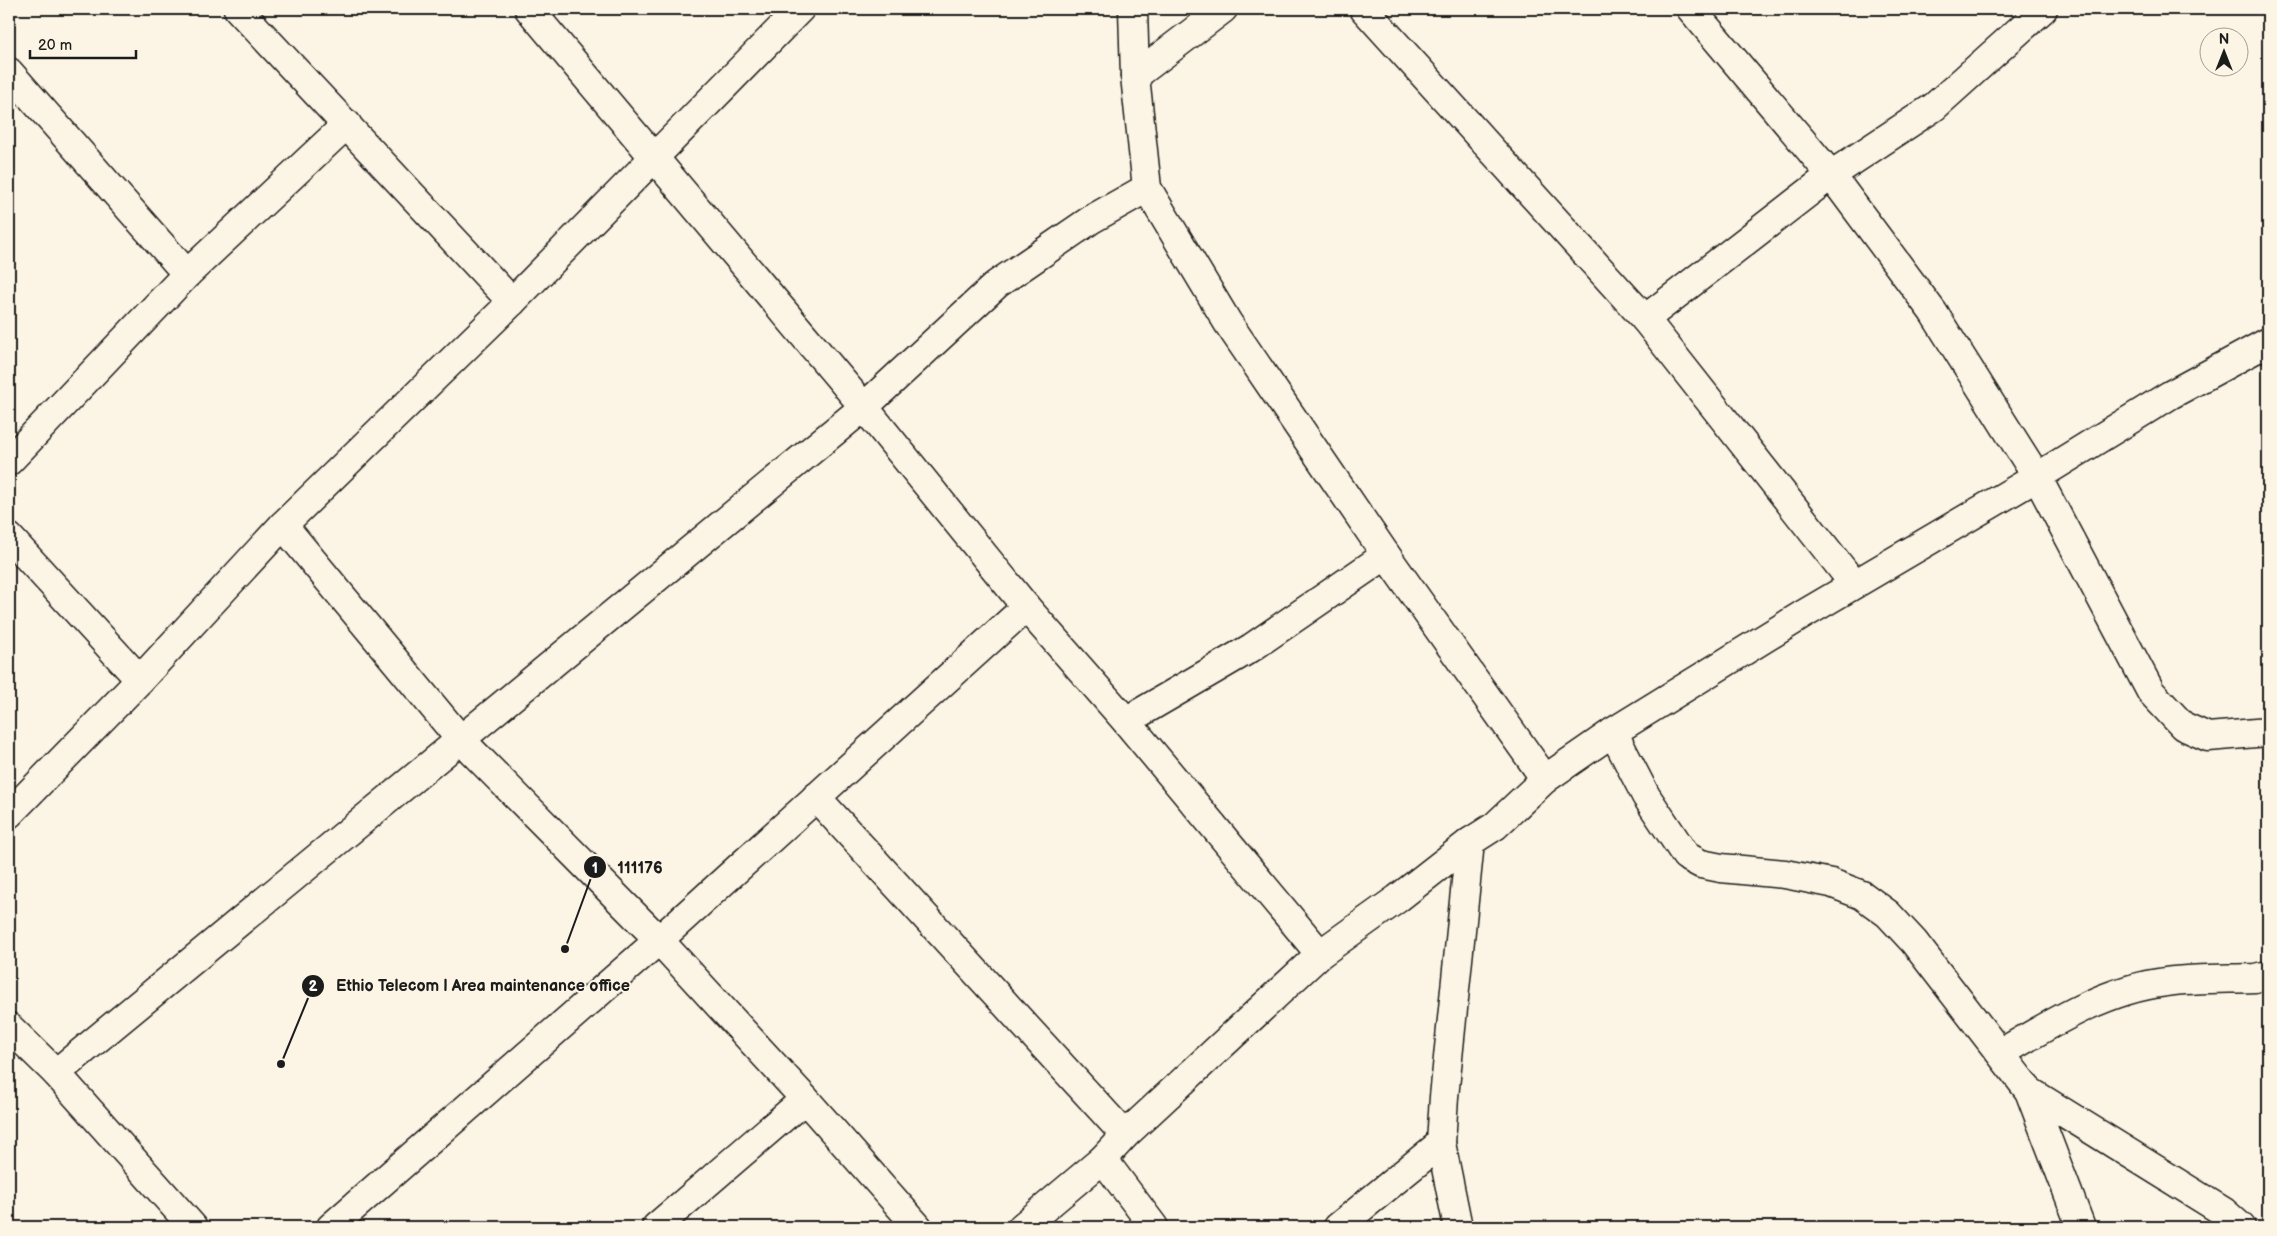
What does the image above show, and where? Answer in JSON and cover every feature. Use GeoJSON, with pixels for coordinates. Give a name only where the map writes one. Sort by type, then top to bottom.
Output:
{"type":"FeatureCollection","features":[{"type":"Feature","properties":{"kind":"street"},"geometry":{"type":"LineString","coordinates":[[238,9],[512,302]]}},
{"type":"Feature","properties":{"kind":"street"},"geometry":{"type":"LineString","coordinates":[[529,9],[864,407],[1026,607],[1126,720],[1320,954]]}},
{"type":"Feature","properties":{"kind":"street"},"geometry":{"type":"LineString","coordinates":[[9,814],[140,680],[283,525],[512,302],[800,9]]}},
{"type":"Feature","properties":{"kind":"street"},"geometry":{"type":"LineString","coordinates":[[1132,9],[1136,76],[1147,188],[1228,324],[1386,555],[1545,779]]}},
{"type":"Feature","properties":{"kind":"street"},"geometry":{"type":"LineString","coordinates":[[1136,76],[1223,9]]}},
{"type":"Feature","properties":{"kind":"street"},"geometry":{"type":"LineString","coordinates":[[1364,9],[1645,319],[1854,584]]}},
{"type":"Feature","properties":{"kind":"street"},"geometry":{"type":"LineString","coordinates":[[1691,9],[1831,176],[1932,312],[2037,477],[2151,692],[2182,726],[2208,737],[2268,732]]}},
{"type":"Feature","properties":{"kind":"street"},"geometry":{"type":"LineString","coordinates":[[1645,319],[1831,176],[1934,107],[2043,9]]}},
{"type":"Feature","properties":{"kind":"street"},"geometry":{"type":"LineString","coordinates":[[9,72],[187,274]]}},
{"type":"Feature","properties":{"kind":"street"},"geometry":{"type":"LineString","coordinates":[[9,461],[187,274],[347,124]]}},
{"type":"Feature","properties":{"kind":"street"},"geometry":{"type":"LineString","coordinates":[[56,1073],[864,407],[997,284],[1092,219],[1147,188]]}},
{"type":"Feature","properties":{"kind":"street"},"geometry":{"type":"LineString","coordinates":[[1022,1227],[1104,1158],[1125,1134],[1320,954],[1396,900],[1470,842],[1495,826],[1545,779],[1613,732],[1854,584],[2037,477],[2170,395],[2268,342]]}},
{"type":"Feature","properties":{"kind":"street"},"geometry":{"type":"LineString","coordinates":[[283,525],[460,739],[659,940],[918,1227]]}},
{"type":"Feature","properties":{"kind":"street"},"geometry":{"type":"LineString","coordinates":[[9,537],[140,680]]}},
{"type":"Feature","properties":{"kind":"street"},"geometry":{"type":"LineString","coordinates":[[1126,720],[1251,648],[1386,555]]}},
{"type":"Feature","properties":{"kind":"street"},"geometry":{"type":"LineString","coordinates":[[331,1227],[659,940],[1026,607]]}},
{"type":"Feature","properties":{"kind":"street"},"geometry":{"type":"LineString","coordinates":[[1613,732],[1646,796],[1686,856],[1701,864],[1721,868],[1785,874],[1831,883],[1862,895],[1888,914],[1914,942],[2029,1091],[2081,1227]]}},
{"type":"Feature","properties":{"kind":"street"},"geometry":{"type":"LineString","coordinates":[[816,797],[1125,1134]]}},
{"type":"Feature","properties":{"kind":"street"},"geometry":{"type":"LineString","coordinates":[[1458,1227],[1441,1143],[1444,1096],[1470,842]]}},
{"type":"Feature","properties":{"kind":"street"},"geometry":{"type":"LineString","coordinates":[[2001,1053],[2064,1016],[2108,996],[2165,982],[2255,978],[2268,975]]}},
{"type":"Feature","properties":{"kind":"street"},"geometry":{"type":"LineString","coordinates":[[9,1027],[56,1073],[193,1227]]}},
{"type":"Feature","properties":{"kind":"street"},"geometry":{"type":"LineString","coordinates":[[2029,1091],[2224,1212],[2241,1227]]}},
{"type":"Feature","properties":{"kind":"street"},"geometry":{"type":"LineString","coordinates":[[656,1227],[805,1100]]}},
{"type":"Feature","properties":{"kind":"street"},"geometry":{"type":"LineString","coordinates":[[1338,1227],[1441,1143]]}},
{"type":"Feature","properties":{"kind":"street"},"geometry":{"type":"LineString","coordinates":[[1104,1158],[1154,1227]]}},
{"type":"Feature","properties":{"kind":"place","name":"111176"},"geometry":{"type":"Point","coordinates":[565,949]}},
{"type":"Feature","properties":{"kind":"place","name":"Ethio Telecom | Area maintenance office"},"geometry":{"type":"Point","coordinates":[281,1064]}}]}
